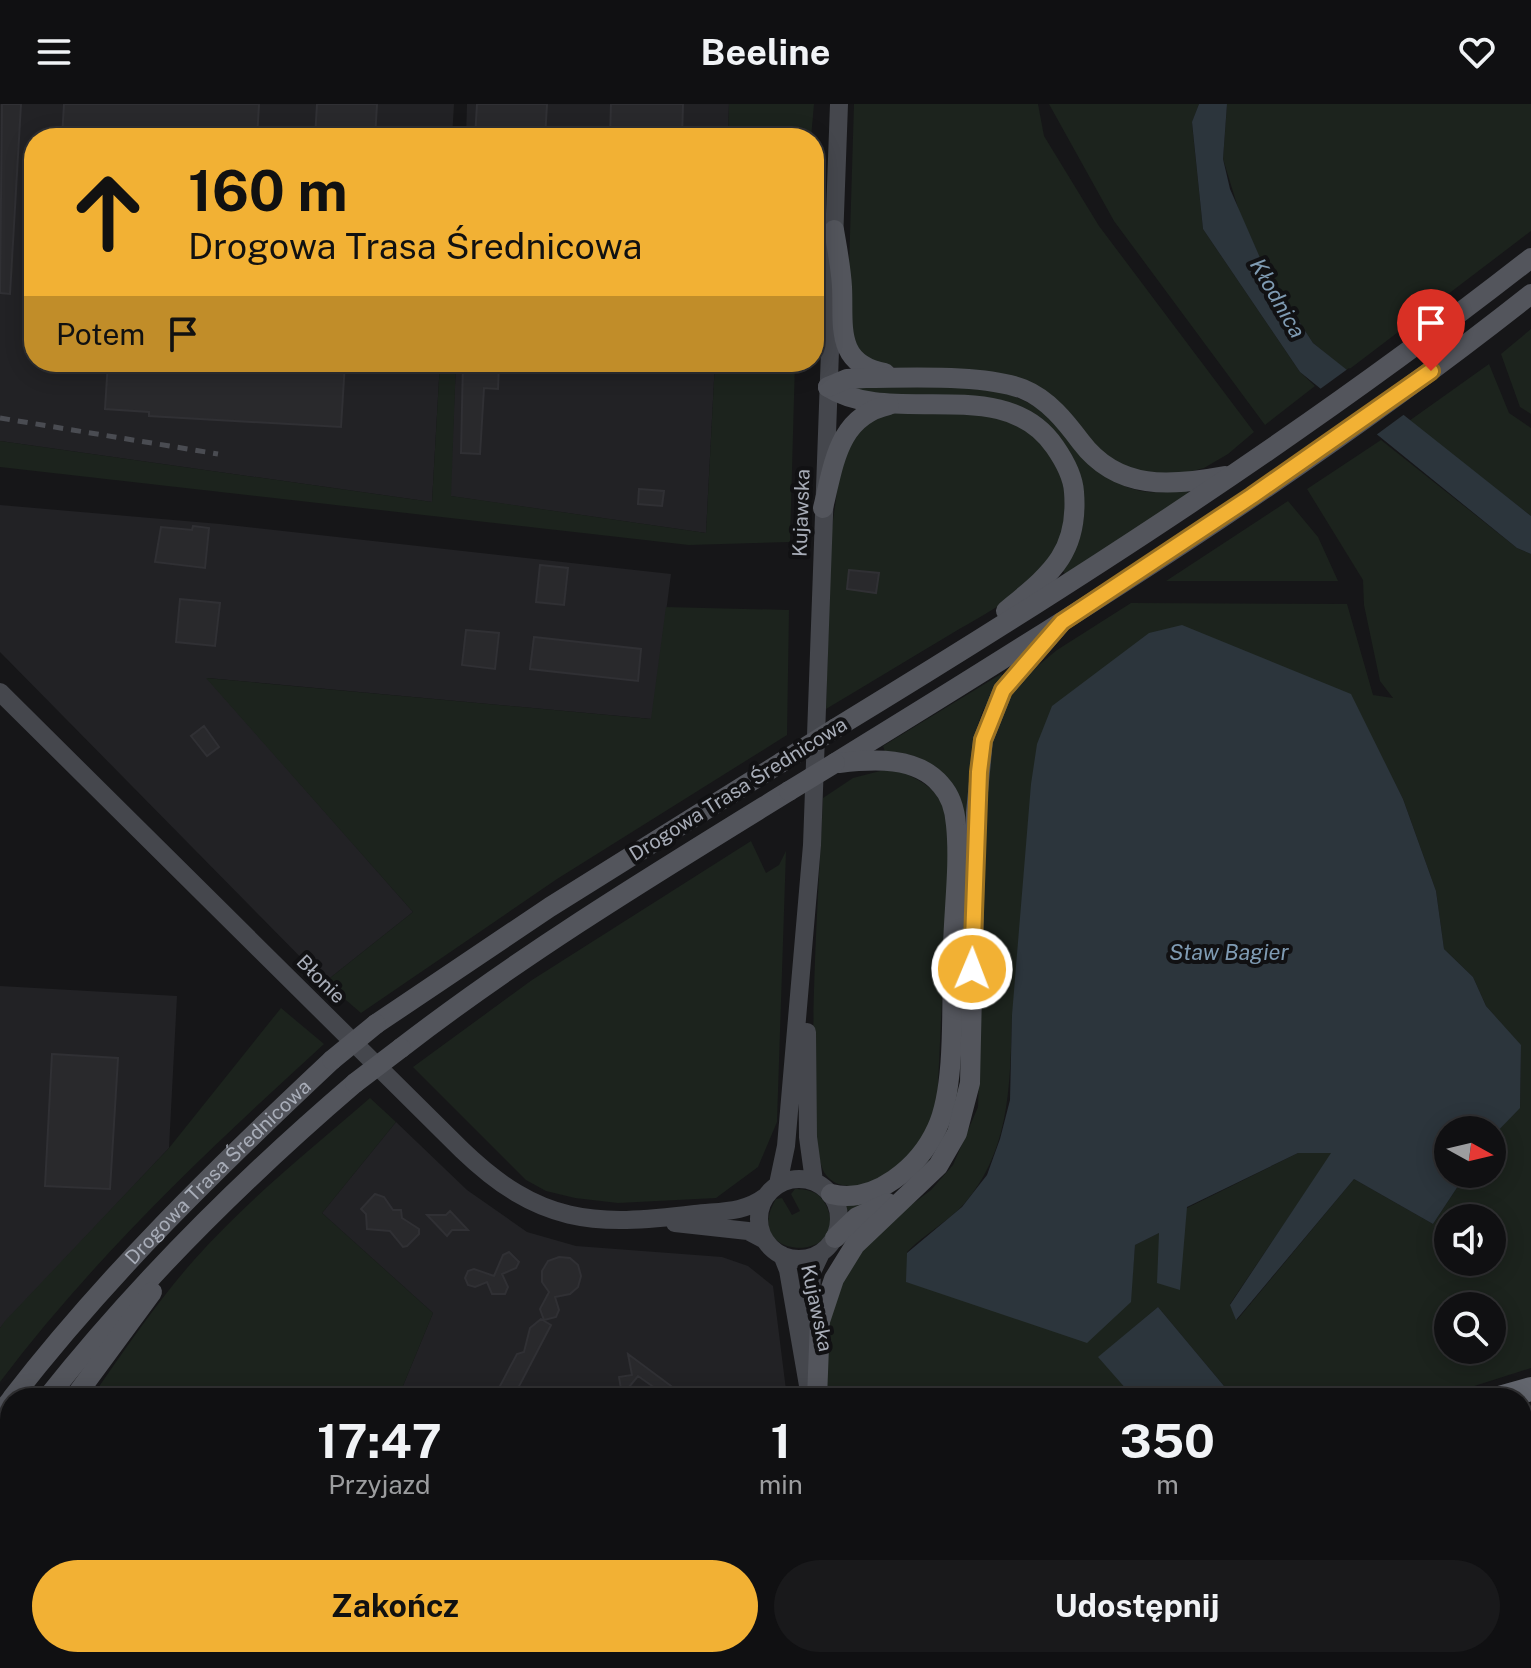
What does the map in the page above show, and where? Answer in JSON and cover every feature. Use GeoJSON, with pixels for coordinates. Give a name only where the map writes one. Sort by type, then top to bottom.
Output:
{"type":"FeatureCollection","features":[{"type":"Feature","properties":{"kind":"main road"},"geometry":{"type":"LineString","coordinates":[[834,230],[842,285],[842,337],[850,352],[876,371],[916,378]]}},
{"type":"Feature","properties":{"kind":"main road","name":"Drogowa Trasa Średnicowa"},"geometry":{"type":"LineString","coordinates":[[21,1388],[126,1261],[213,1171],[332,1060],[376,1024],[585,885],[1101,564],[1351,394],[1531,258]]}},
{"type":"Feature","properties":{"kind":"main road","name":"Drogowa Trasa Średnicowa"},"geometry":{"type":"LineString","coordinates":[[55,1388],[145,1281],[216,1208],[355,1083],[482,986],[561,932],[1062,622],[1367,417],[1531,294]]}},
{"type":"Feature","properties":{"kind":"main road"},"geometry":{"type":"LineString","coordinates":[[828,387],[847,379],[916,378],[986,382],[1024,390],[1057,413],[1091,455],[1129,479],[1178,485],[1235,474]]}},
{"type":"Feature","properties":{"kind":"main road"},"geometry":{"type":"LineString","coordinates":[[828,387],[845,398],[1013,413],[1035,424],[1064,461],[1074,486],[1076,514],[1070,544],[1056,566],[947,660]]}},
{"type":"Feature","properties":{"kind":"main road"},"geometry":{"type":"LineString","coordinates":[[823,508],[844,434],[858,418],[872,409],[913,402]]}},
{"type":"Feature","properties":{"kind":"main road"},"geometry":{"type":"LineString","coordinates":[[817,1388],[820,1321],[843,1261],[874,1224],[925,1181],[950,1148],[963,1117],[970,1083],[976,813],[983,740],[1003,690],[1062,622]]}},
{"type":"Feature","properties":{"kind":"main road"},"geometry":{"type":"LineString","coordinates":[[831,1194],[855,1197],[888,1183],[912,1164],[937,1129],[947,1083],[956,855],[954,809],[949,797],[932,776],[897,762],[835,763]]}},
{"type":"Feature","properties":{"kind":"main road"},"geometry":{"type":"LineString","coordinates":[[835,1238],[857,1217],[925,1181]]}},
{"type":"Feature","properties":{"kind":"main road"},"geometry":{"type":"LineString","coordinates":[[81,1388],[216,1208]]}},
{"type":"Feature","properties":{"kind":"street","name":"Kujawska"},"geometry":{"type":"LineString","coordinates":[[814,1181],[808,1137],[807,924],[839,104]]}},
{"type":"Feature","properties":{"kind":"street","name":"Błonie"},"geometry":{"type":"LineString","coordinates":[[0,692],[497,1182],[528,1201],[573,1217],[650,1220],[748,1231],[765,1240]]}},
{"type":"Feature","properties":{"kind":"street","name":"Kujawska"},"geometry":{"type":"LineString","coordinates":[[772,1191],[786,1146],[807,924]]}},
{"type":"Feature","properties":{"kind":"street"},"geometry":{"type":"LineString","coordinates":[[796,1178],[814,1181],[831,1194],[839,1212],[835,1238],[821,1253],[805,1259],[782,1255],[765,1240],[759,1220],[772,1191],[796,1178]]}},
{"type":"Feature","properties":{"kind":"street","name":"Błonie"},"geometry":{"type":"LineString","coordinates":[[650,1220],[746,1209],[772,1191]]}},
{"type":"Feature","properties":{"kind":"street","name":"Kujawska"},"geometry":{"type":"LineString","coordinates":[[807,1370],[812,1272],[821,1253]]}},
{"type":"Feature","properties":{"kind":"street","name":"Kujawska"},"geometry":{"type":"LineString","coordinates":[[782,1255],[788,1270],[810,1388]]}},
{"type":"Feature","properties":{"kind":"shaded area"},"geometry":{"type":"Polygon","coordinates":[[[0,104],[454,104],[453,128],[24,128],[24,372],[439,372],[432,502],[0,441],[0,104]]]}},
{"type":"Feature","properties":{"kind":"shaded area"},"geometry":{"type":"Polygon","coordinates":[[[467,104],[729,104],[728,128],[466,128],[467,104]]]}},
{"type":"Feature","properties":{"kind":"shaded area"},"geometry":{"type":"Polygon","coordinates":[[[729,104],[814,104],[812,128],[728,128],[729,104]]]}},
{"type":"Feature","properties":{"kind":"shaded area"},"geometry":{"type":"Polygon","coordinates":[[[854,104],[1038,104],[1044,136],[1099,226],[1254,432],[1228,454],[1204,468],[1177,475],[1141,475],[1098,451],[1044,393],[869,363],[847,334],[854,104]]]}},
{"type":"Feature","properties":{"kind":"shaded area"},"geometry":{"type":"Polygon","coordinates":[[[1049,104],[1199,104],[1192,123],[1203,229],[1300,372],[1315,386],[1265,425],[1114,221],[1049,104]]]}},
{"type":"Feature","properties":{"kind":"shaded area"},"geometry":{"type":"Polygon","coordinates":[[[1227,104],[1531,104],[1531,231],[1347,371],[1313,343],[1265,269],[1239,211],[1223,159],[1227,104]]]}},
{"type":"Feature","properties":{"kind":"shaded area"},"geometry":{"type":"Polygon","coordinates":[[[1531,329],[1531,414],[1520,407],[1501,354],[1531,329]]]}},
{"type":"Feature","properties":{"kind":"shaded area"},"geometry":{"type":"Polygon","coordinates":[[[1489,364],[1509,413],[1531,428],[1531,516],[1409,421],[1489,364]]]}},
{"type":"Feature","properties":{"kind":"shaded area"},"geometry":{"type":"Polygon","coordinates":[[[439,372],[456,372],[451,496],[706,533],[714,372],[795,372],[790,542],[689,545],[0,467],[0,441],[432,502],[439,372]]]}},
{"type":"Feature","properties":{"kind":"shaded area"},"geometry":{"type":"Polygon","coordinates":[[[456,372],[714,372],[706,533],[450,496],[456,372]]]}},
{"type":"Feature","properties":{"kind":"shaded area"},"geometry":{"type":"Polygon","coordinates":[[[848,383],[959,386],[1001,392],[1041,411],[1109,477],[1129,488],[1154,492],[1185,489],[1189,494],[1065,574],[1063,571],[1082,530],[1083,496],[1070,463],[1047,426],[854,393],[848,383]]]}},
{"type":"Feature","properties":{"kind":"shaded area"},"geometry":{"type":"Polygon","coordinates":[[[889,411],[975,414],[1026,430],[1045,445],[1059,468],[1065,500],[1062,534],[1054,554],[1041,572],[1013,596],[826,709],[831,535],[840,470],[857,427],[889,411]]]}},
{"type":"Feature","properties":{"kind":"shaded area"},"geometry":{"type":"Polygon","coordinates":[[[1381,440],[1517,548],[1531,554],[1531,1368],[1468,1388],[1226,1388],[1158,1307],[1099,1357],[1125,1388],[825,1388],[823,1341],[844,1271],[882,1227],[931,1190],[953,1165],[978,1107],[988,760],[995,726],[1006,701],[1023,678],[1057,650],[1131,603],[1347,604],[1373,695],[1393,698],[1380,681],[1364,605],[1363,580],[1307,489],[1381,440]],[[1350,694],[1012,1015],[1005,1115],[991,1161],[964,1204],[907,1252],[907,1282],[929,1287],[1130,1302],[1135,1245],[1159,1233],[1187,1208],[1298,1153],[1332,1153],[1230,1304],[1237,1320],[1354,1179],[1434,1222],[1434,1276],[1506,1276],[1506,1204],[1446,1204],[1457,1188],[1506,1188],[1506,1122],[1520,1107],[1521,1046],[1486,1006],[1473,977],[1444,949],[1436,891],[1403,799],[1350,694]]]}},
{"type":"Feature","properties":{"kind":"shaded area"},"geometry":{"type":"Polygon","coordinates":[[[1288,501],[1318,537],[1338,581],[1166,581],[1288,501]]]}},
{"type":"Feature","properties":{"kind":"shaded area"},"geometry":{"type":"Polygon","coordinates":[[[0,505],[220,524],[671,574],[652,719],[207,678],[413,912],[325,982],[0,652],[0,505]]]}},
{"type":"Feature","properties":{"kind":"shaded area"},"geometry":{"type":"Polygon","coordinates":[[[666,607],[789,610],[787,735],[557,879],[361,1013],[325,982],[413,912],[206,678],[651,719],[666,607]]]}},
{"type":"Feature","properties":{"kind":"shaded area"},"geometry":{"type":"Polygon","coordinates":[[[1001,674],[1003,676],[982,712],[973,740],[957,1102],[940,1143],[918,1172],[887,1194],[847,1211],[846,1205],[942,1132],[951,784],[922,760],[885,752],[883,746],[1001,674]]]}},
{"type":"Feature","properties":{"kind":"shaded area"},"geometry":{"type":"Polygon","coordinates":[[[892,768],[931,789],[942,804],[950,829],[937,1106],[920,1143],[894,1169],[870,1182],[846,1186],[835,1183],[826,1175],[818,1152],[814,1111],[814,997],[823,798],[853,778],[892,768]]]}},
{"type":"Feature","properties":{"kind":"shaded area"},"geometry":{"type":"Polygon","coordinates":[[[751,841],[766,873],[779,865],[786,851],[777,1122],[758,1167],[716,1198],[618,1203],[546,1191],[526,1180],[413,1067],[532,980],[751,841]]]}},
{"type":"Feature","properties":{"kind":"shaded area"},"geometry":{"type":"Polygon","coordinates":[[[0,986],[177,996],[169,1148],[0,1328],[0,986]]]}},
{"type":"Feature","properties":{"kind":"shaded area"},"geometry":{"type":"Polygon","coordinates":[[[281,1008],[324,1044],[154,1205],[75,1291],[0,1382],[0,1328],[5,1321],[169,1148],[281,1008]]]}},
{"type":"Feature","properties":{"kind":"shaded area"},"geometry":{"type":"Polygon","coordinates":[[[370,1098],[396,1122],[322,1213],[433,1313],[402,1388],[98,1388],[194,1260],[279,1176],[370,1098]]]}},
{"type":"Feature","properties":{"kind":"shaded area"},"geometry":{"type":"Polygon","coordinates":[[[396,1122],[467,1190],[527,1232],[576,1246],[722,1257],[748,1266],[773,1286],[786,1388],[402,1388],[433,1313],[322,1213],[396,1122]]]}},
{"type":"Feature","properties":{"kind":"shaded area"},"geometry":{"type":"Polygon","coordinates":[[[795,1189],[813,1192],[826,1205],[830,1224],[825,1238],[812,1246],[797,1248],[783,1244],[772,1235],[768,1220],[776,1199],[782,1198],[792,1215],[800,1211],[791,1194],[795,1189]]]}},
{"type":"Feature","properties":{"kind":"water","name":"Kłodnica"},"geometry":{"type":"Polygon","coordinates":[[[1199,104],[1227,104],[1223,159],[1230,189],[1265,269],[1313,343],[1531,516],[1531,554],[1517,548],[1300,372],[1203,229],[1192,122],[1199,104]]]}},
{"type":"Feature","properties":{"kind":"water","name":"Staw Bagier"},"geometry":{"type":"Polygon","coordinates":[[[1182,625],[1351,694],[1403,799],[1436,891],[1444,949],[1473,977],[1486,1006],[1521,1045],[1520,1108],[1506,1122],[1506,1116],[1434,1116],[1434,1188],[1457,1188],[1446,1204],[1434,1204],[1433,1224],[1354,1179],[1236,1320],[1230,1305],[1331,1153],[1298,1153],[1187,1207],[1180,1290],[1157,1283],[1159,1233],[1135,1245],[1131,1302],[1087,1343],[906,1282],[907,1253],[962,1207],[987,1175],[1010,1100],[1012,1015],[1037,744],[1052,706],[1149,633],[1182,625]]]}},
{"type":"Feature","properties":{"kind":"water"},"geometry":{"type":"Polygon","coordinates":[[[1158,1307],[1226,1388],[1125,1388],[1098,1357],[1158,1307]]]}},
{"type":"Feature","properties":{"kind":"pier"},"geometry":{"type":"Polygon","coordinates":[[[1349,368],[1406,413],[1372,438],[1316,392],[1349,368]]]}},
{"type":"Feature","properties":{"kind":"building"},"geometry":{"type":"Polygon","coordinates":[[[2,104],[21,104],[10,294],[0,293],[2,104]]]}},
{"type":"Feature","properties":{"kind":"building"},"geometry":{"type":"Polygon","coordinates":[[[64,104],[259,104],[258,128],[63,128],[64,104]]]}},
{"type":"Feature","properties":{"kind":"building"},"geometry":{"type":"Polygon","coordinates":[[[317,104],[377,104],[376,128],[316,128],[317,104]]]}},
{"type":"Feature","properties":{"kind":"building"},"geometry":{"type":"Polygon","coordinates":[[[477,104],[547,104],[546,128],[476,128],[477,104]]]}},
{"type":"Feature","properties":{"kind":"building"},"geometry":{"type":"Polygon","coordinates":[[[611,104],[683,104],[682,128],[610,128],[611,104]]]}},
{"type":"Feature","properties":{"kind":"building"},"geometry":{"type":"Polygon","coordinates":[[[107,372],[344,372],[341,427],[149,416],[149,412],[105,409],[107,372]]]}},
{"type":"Feature","properties":{"kind":"building"},"geometry":{"type":"Polygon","coordinates":[[[463,372],[499,372],[498,389],[484,388],[480,454],[461,453],[463,372]]]}},
{"type":"Feature","properties":{"kind":"building"},"geometry":{"type":"Polygon","coordinates":[[[639,489],[664,491],[662,506],[638,504],[639,489]]]}},
{"type":"Feature","properties":{"kind":"building"},"geometry":{"type":"Polygon","coordinates":[[[193,526],[209,528],[205,568],[155,562],[161,527],[192,530],[193,526]]]}},
{"type":"Feature","properties":{"kind":"building"},"geometry":{"type":"Polygon","coordinates":[[[540,565],[568,568],[564,605],[536,602],[540,565]]]}},
{"type":"Feature","properties":{"kind":"building"},"geometry":{"type":"Polygon","coordinates":[[[849,570],[879,573],[876,593],[847,589],[849,570]]]}},
{"type":"Feature","properties":{"kind":"building"},"geometry":{"type":"Polygon","coordinates":[[[180,599],[220,603],[215,646],[176,642],[180,599]]]}},
{"type":"Feature","properties":{"kind":"building"},"geometry":{"type":"Polygon","coordinates":[[[466,630],[499,633],[495,669],[462,665],[466,630]]]}},
{"type":"Feature","properties":{"kind":"building"},"geometry":{"type":"Polygon","coordinates":[[[534,637],[641,649],[638,681],[530,669],[534,637]]]}},
{"type":"Feature","properties":{"kind":"building"},"geometry":{"type":"Polygon","coordinates":[[[204,726],[219,747],[207,756],[191,736],[204,726]]]}},
{"type":"Feature","properties":{"kind":"building"},"geometry":{"type":"Polygon","coordinates":[[[52,1054],[118,1058],[110,1189],[45,1186],[52,1054]]]}},
{"type":"Feature","properties":{"kind":"building"},"geometry":{"type":"Polygon","coordinates":[[[375,1194],[384,1197],[393,1210],[401,1210],[402,1218],[419,1229],[419,1234],[407,1246],[403,1247],[390,1231],[367,1229],[366,1214],[361,1209],[375,1194]]]}},
{"type":"Feature","properties":{"kind":"building"},"geometry":{"type":"Polygon","coordinates":[[[450,1211],[468,1230],[452,1230],[447,1236],[427,1215],[446,1215],[450,1211]]]}},
{"type":"Feature","properties":{"kind":"building"},"geometry":{"type":"Polygon","coordinates":[[[509,1252],[519,1262],[516,1268],[502,1274],[508,1287],[505,1294],[492,1294],[487,1282],[475,1287],[468,1285],[465,1278],[468,1271],[474,1269],[494,1276],[503,1255],[509,1252]]]}},
{"type":"Feature","properties":{"kind":"building"},"geometry":{"type":"Polygon","coordinates":[[[559,1257],[570,1258],[578,1265],[581,1276],[578,1287],[570,1294],[555,1297],[559,1310],[556,1317],[544,1320],[540,1309],[549,1292],[542,1282],[542,1271],[548,1261],[559,1257]]]}},
{"type":"Feature","properties":{"kind":"building"},"geometry":{"type":"Polygon","coordinates":[[[541,1319],[551,1325],[518,1388],[502,1388],[500,1386],[517,1354],[524,1352],[530,1328],[541,1319]]]}},
{"type":"Feature","properties":{"kind":"building"},"geometry":{"type":"Polygon","coordinates":[[[628,1354],[671,1386],[655,1388],[638,1376],[629,1387],[621,1388],[619,1377],[632,1375],[628,1354]]]}},
{"type":"Feature","properties":{"kind":"railway"},"geometry":{"type":"LineString","coordinates":[[0,418],[218,454]]}},
{"type":"Feature","properties":{"kind":"route"},"geometry":{"type":"LineString","coordinates":[[972,969],[979,772],[983,740],[1003,690],[1062,622],[1252,496],[1431,371]]}}]}
